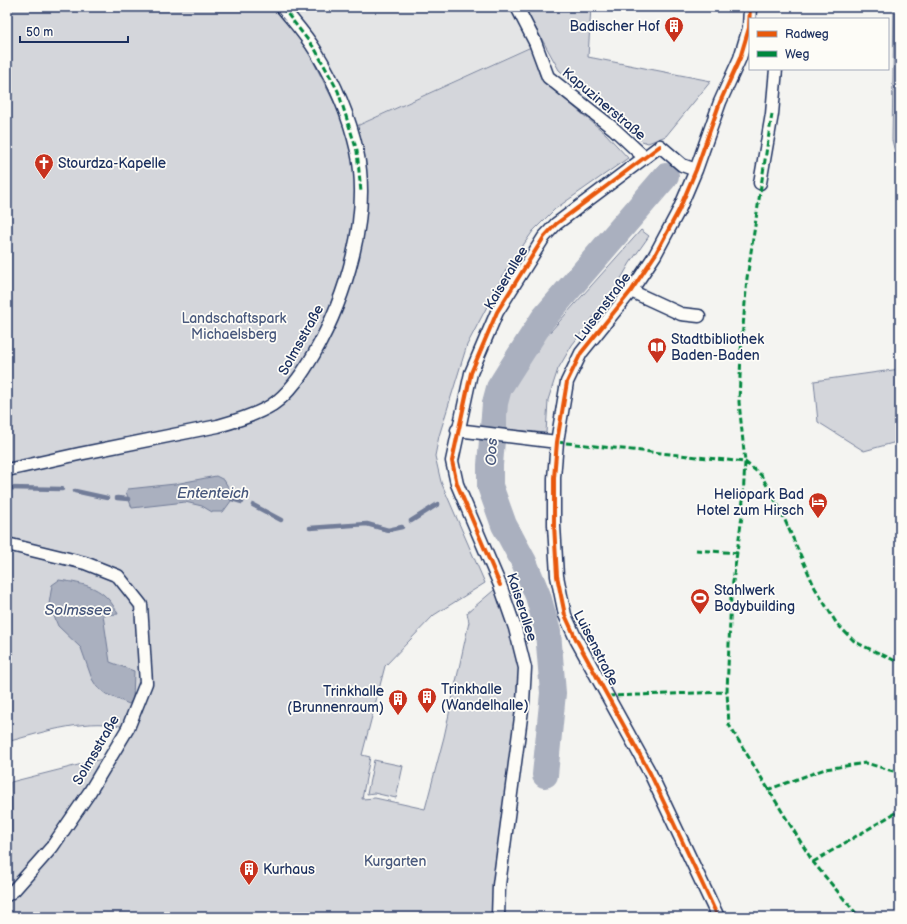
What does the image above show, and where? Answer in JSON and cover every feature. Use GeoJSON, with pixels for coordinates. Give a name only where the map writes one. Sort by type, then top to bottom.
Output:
{"type":"FeatureCollection","features":[{"type":"Feature","properties":{"kind":"street","name":"Solmsstraße"},"geometry":{"type":"LineString","coordinates":[[7,470],[218,426],[239,420],[272,405],[292,388],[307,367],[326,334],[341,297],[355,247],[361,192],[357,151],[338,91],[315,49],[282,7]]}},
{"type":"Feature","properties":{"kind":"street","name":"Kapuzinerstraße"},"geometry":{"type":"LineString","coordinates":[[517,7],[535,42],[548,77],[614,129],[644,157]]}},
{"type":"Feature","properties":{"kind":"street","name":"Luisenstraße"},"geometry":{"type":"LineString","coordinates":[[750,7],[750,18]]}},
{"type":"Feature","properties":{"kind":"street","name":"Luisenstraße"},"geometry":{"type":"LineString","coordinates":[[718,917],[650,774],[576,639],[565,615],[557,576],[554,525],[557,442],[567,382],[581,353],[631,291],[662,243],[696,170],[720,102],[740,58],[749,31]]}},
{"type":"Feature","properties":{"kind":"street"},"geometry":{"type":"LineString","coordinates":[[760,183],[772,114],[776,70]]}},
{"type":"Feature","properties":{"kind":"street","name":"Kaiserallee"},"geometry":{"type":"LineString","coordinates":[[498,917],[499,886],[523,702],[525,668],[515,628],[500,585],[457,484],[452,461],[471,373],[497,312],[544,237],[556,224],[660,146],[682,164],[696,170]]}},
{"type":"Feature","properties":{"kind":"street","name":"Luisenstraße"},"geometry":{"type":"LineString","coordinates":[[631,291],[680,314],[699,316]]}},
{"type":"Feature","properties":{"kind":"street"},"geometry":{"type":"LineString","coordinates":[[458,430],[557,442]]}},
{"type":"Feature","properties":{"kind":"street","name":"Solmsstraße"},"geometry":{"type":"LineString","coordinates":[[7,544],[85,563],[118,576],[142,605],[146,683],[128,728],[89,793],[52,847],[14,890],[7,895]]}},
{"type":"Feature","properties":{"kind":"shaded area"},"geometry":{"type":"Polygon","coordinates":[[[276,7],[518,7],[531,46],[349,129],[310,53],[276,7]]]}},
{"type":"Feature","properties":{"kind":"green space","name":"Landschaftspark Michaelsberg"},"geometry":{"type":"Polygon","coordinates":[[[7,7],[275,7],[309,53],[348,130],[531,47],[540,76],[549,86],[606,134],[628,158],[555,209],[533,231],[506,270],[467,345],[439,436],[435,456],[441,482],[485,583],[434,615],[385,666],[362,755],[370,757],[362,799],[375,798],[425,809],[444,737],[469,622],[467,613],[500,585],[525,668],[498,917],[7,917],[7,842],[12,840],[11,782],[110,757],[128,728],[99,724],[83,725],[52,730],[7,742],[7,7]]]}},
{"type":"Feature","properties":{"kind":"green space"},"geometry":{"type":"Polygon","coordinates":[[[524,7],[591,7],[588,57],[711,81],[666,136],[648,143],[642,141],[559,70],[524,7]]]}},
{"type":"Feature","properties":{"kind":"green space"},"geometry":{"type":"Polygon","coordinates":[[[894,7],[900,7],[900,174],[892,140],[894,7]]]}},
{"type":"Feature","properties":{"kind":"green space"},"geometry":{"type":"Polygon","coordinates":[[[641,230],[649,236],[630,263],[615,289],[572,345],[558,369],[548,400],[546,433],[506,429],[506,401],[533,351],[641,230]]]}},
{"type":"Feature","properties":{"kind":"green space"},"geometry":{"type":"Polygon","coordinates":[[[900,369],[900,441],[864,451],[818,422],[814,381],[900,369]]]}},
{"type":"Feature","properties":{"kind":"green space"},"geometry":{"type":"Polygon","coordinates":[[[374,760],[403,766],[396,798],[374,793],[367,794],[374,760]]]}},
{"type":"Feature","properties":{"kind":"water","name":"Ententeich"},"geometry":{"type":"Polygon","coordinates":[[[216,476],[224,480],[234,497],[223,512],[212,512],[202,506],[185,502],[132,508],[126,492],[128,489],[175,484],[216,476]]]}},
{"type":"Feature","properties":{"kind":"water","name":"Solmssee"},"geometry":{"type":"Polygon","coordinates":[[[59,580],[78,583],[94,588],[101,592],[113,605],[118,614],[103,615],[110,662],[134,671],[133,699],[129,704],[106,694],[97,687],[92,679],[81,648],[58,626],[49,604],[52,585],[59,580]]]}},
{"type":"Feature","properties":{"kind":"waterway","name":"Oos"},"geometry":{"type":"LineString","coordinates":[[545,775],[553,693],[548,632],[538,596],[524,562],[504,525],[490,486],[490,465],[495,403],[499,388],[543,319],[666,176]]}},
{"type":"Feature","properties":{"kind":"waterway"},"geometry":{"type":"LineString","coordinates":[[479,488],[490,486]]}},
{"type":"Feature","properties":{"kind":"waterway"},"geometry":{"type":"LineString","coordinates":[[7,488],[62,489]]}},
{"type":"Feature","properties":{"kind":"waterway"},"geometry":{"type":"LineString","coordinates":[[75,491],[107,498]]}},
{"type":"Feature","properties":{"kind":"waterway"},"geometry":{"type":"LineString","coordinates":[[117,498],[128,499]]}},
{"type":"Feature","properties":{"kind":"waterway"},"geometry":{"type":"LineString","coordinates":[[232,499],[242,502]]}},
{"type":"Feature","properties":{"kind":"waterway"},"geometry":{"type":"LineString","coordinates":[[411,521],[438,504]]}},
{"type":"Feature","properties":{"kind":"waterway"},"geometry":{"type":"LineString","coordinates":[[253,505],[281,520]]}},
{"type":"Feature","properties":{"kind":"waterway"},"geometry":{"type":"LineString","coordinates":[[310,528],[367,524],[388,530],[402,527]]}},
{"type":"Feature","properties":{"kind":"marked path"},"geometry":{"type":"LineString","coordinates":[[282,7],[315,49],[338,91],[357,151],[361,192]]}},
{"type":"Feature","properties":{"kind":"marked path"},"geometry":{"type":"LineString","coordinates":[[772,114],[747,278],[741,352],[739,402],[745,462],[742,516],[731,596],[727,692],[729,725],[813,862],[859,917]]}},
{"type":"Feature","properties":{"kind":"marked path"},"geometry":{"type":"LineString","coordinates":[[557,442],[745,462],[761,475],[780,509],[815,588],[837,624],[855,642],[900,663]]}},
{"type":"Feature","properties":{"kind":"marked path"},"geometry":{"type":"LineString","coordinates":[[696,550],[738,553]]}},
{"type":"Feature","properties":{"kind":"marked path"},"geometry":{"type":"LineString","coordinates":[[608,696],[727,692]]}},
{"type":"Feature","properties":{"kind":"marked path"},"geometry":{"type":"LineString","coordinates":[[767,790],[825,769],[866,763],[900,773]]}},
{"type":"Feature","properties":{"kind":"marked path"},"geometry":{"type":"LineString","coordinates":[[813,862],[900,810]]}},
{"type":"Feature","properties":{"kind":"cycle path"},"geometry":{"type":"LineString","coordinates":[[749,18],[750,7]]}},
{"type":"Feature","properties":{"kind":"cycle path"},"geometry":{"type":"LineString","coordinates":[[718,917],[650,773],[576,639],[565,615],[557,576],[554,525],[554,478],[557,442],[567,382],[581,353],[631,291],[655,255],[679,210],[696,170],[720,102],[740,58],[749,28]]}},
{"type":"Feature","properties":{"kind":"cycle path"},"geometry":{"type":"LineString","coordinates":[[500,585],[457,484],[452,461],[471,373],[497,312],[544,237],[556,224],[660,146]]}},
{"type":"Feature","properties":{"kind":"place","name":"Badischer Hof"},"geometry":{"type":"Point","coordinates":[674,43]}},
{"type":"Feature","properties":{"kind":"place","name":"Stourdza-Kapelle"},"geometry":{"type":"Point","coordinates":[44,180]}},
{"type":"Feature","properties":{"kind":"place","name":"Stadtbibliothek Baden-Baden"},"geometry":{"type":"Point","coordinates":[657,364]}},
{"type":"Feature","properties":{"kind":"place","name":"Heliopark Bad Hotel zum Hirsch"},"geometry":{"type":"Point","coordinates":[818,519]}},
{"type":"Feature","properties":{"kind":"place","name":"Stahlwerk Bodybuilding"},"geometry":{"type":"Point","coordinates":[700,615]}},
{"type":"Feature","properties":{"kind":"place","name":"Trinkhalle (Wandelhalle)"},"geometry":{"type":"Point","coordinates":[427,714]}},
{"type":"Feature","properties":{"kind":"place","name":"Trinkhalle (Brunnenraum)"},"geometry":{"type":"Point","coordinates":[398,716]}},
{"type":"Feature","properties":{"kind":"place","name":"Kurhaus"},"geometry":{"type":"Point","coordinates":[249,886]}},
{"type":"Feature","properties":{"kind":"park label","name":"Kurgarten"},"geometry":{"type":"Point","coordinates":[395,861]}}]}
